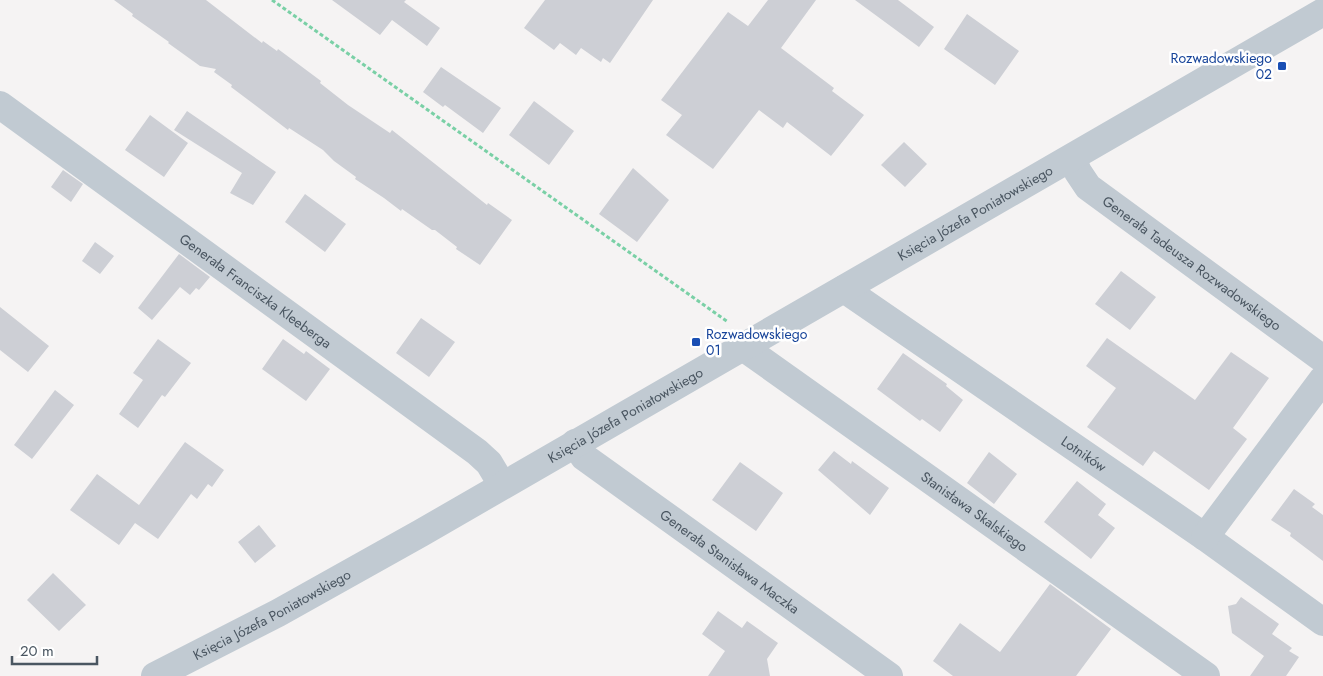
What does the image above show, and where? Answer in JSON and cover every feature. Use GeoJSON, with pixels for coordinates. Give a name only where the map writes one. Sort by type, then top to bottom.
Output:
{"type":"FeatureCollection","features":[{"type":"Feature","properties":{"kind":"street","name":"Księcia Józefa Poniatowskiego"},"geometry":{"type":"LineString","coordinates":[[156,676],[278,613],[1323,12]]}},
{"type":"Feature","properties":{"kind":"street","name":"Generała Franciszka Kleeberga"},"geometry":{"type":"LineString","coordinates":[[0,105],[477,452],[489,462],[502,485]]}},
{"type":"Feature","properties":{"kind":"street","name":"Generała Tadeusza Rozwadowskiego"},"geometry":{"type":"LineString","coordinates":[[1072,158],[1078,172],[1088,187],[1323,359]]}},
{"type":"Feature","properties":{"kind":"street","name":"Lotników"},"geometry":{"type":"LineString","coordinates":[[844,289],[1205,537],[1323,622]]}},
{"type":"Feature","properties":{"kind":"street","name":"Stanisława Skalskiego"},"geometry":{"type":"LineString","coordinates":[[748,344],[1206,676]]}},
{"type":"Feature","properties":{"kind":"street"},"geometry":{"type":"LineString","coordinates":[[1205,537],[1323,379]]}},
{"type":"Feature","properties":{"kind":"street","name":"Generała Stanisława Maczka"},"geometry":{"type":"LineString","coordinates":[[575,443],[584,457],[889,676]]}},
{"type":"Feature","properties":{"kind":"path"},"geometry":{"type":"LineString","coordinates":[[272,0],[733,325],[748,344]]}},
{"type":"Feature","properties":{"kind":"building"},"geometry":{"type":"Polygon","coordinates":[[[114,0],[206,0],[262,43],[263,41],[277,51],[278,49],[321,81],[320,83],[348,105],[390,133],[392,130],[487,205],[488,203],[512,220],[480,265],[456,249],[457,247],[435,230],[432,230],[402,209],[401,211],[355,179],[356,177],[334,161],[323,150],[289,128],[288,130],[231,87],[232,85],[214,72],[216,69],[200,66],[132,16],[133,14],[114,0]]]}},
{"type":"Feature","properties":{"kind":"building"},"geometry":{"type":"Polygon","coordinates":[[[332,0],[406,0],[404,2],[440,28],[427,46],[392,20],[380,35],[332,0]]]}},
{"type":"Feature","properties":{"kind":"building"},"geometry":{"type":"Polygon","coordinates":[[[545,0],[653,0],[610,63],[603,58],[601,62],[581,48],[576,55],[560,43],[554,50],[524,28],[545,0]]]}},
{"type":"Feature","properties":{"kind":"building"},"geometry":{"type":"Polygon","coordinates":[[[768,0],[816,0],[781,48],[834,88],[832,91],[864,115],[831,156],[787,122],[783,128],[759,110],[713,169],[666,135],[682,115],[661,100],[728,12],[748,26],[768,0]]]}},
{"type":"Feature","properties":{"kind":"building"},"geometry":{"type":"Polygon","coordinates":[[[855,0],[898,0],[934,27],[919,47],[855,0]]]}},
{"type":"Feature","properties":{"kind":"building"},"geometry":{"type":"Polygon","coordinates":[[[967,14],[1019,51],[995,85],[944,49],[967,14]]]}},
{"type":"Feature","properties":{"kind":"building"},"geometry":{"type":"Polygon","coordinates":[[[441,67],[501,108],[483,133],[445,105],[443,107],[423,92],[441,67]]]}},
{"type":"Feature","properties":{"kind":"building"},"geometry":{"type":"Polygon","coordinates":[[[534,101],[574,131],[549,165],[509,135],[534,101]]]}},
{"type":"Feature","properties":{"kind":"building"},"geometry":{"type":"Polygon","coordinates":[[[187,111],[276,172],[253,205],[230,193],[242,173],[174,130],[187,111]]]}},
{"type":"Feature","properties":{"kind":"building"},"geometry":{"type":"Polygon","coordinates":[[[150,115],[188,143],[164,177],[125,150],[150,115]]]}},
{"type":"Feature","properties":{"kind":"building"},"geometry":{"type":"Polygon","coordinates":[[[904,142],[927,164],[905,187],[881,165],[904,142]]]}},
{"type":"Feature","properties":{"kind":"building"},"geometry":{"type":"Polygon","coordinates":[[[633,168],[669,200],[637,242],[599,214],[633,168]]]}},
{"type":"Feature","properties":{"kind":"building"},"geometry":{"type":"Polygon","coordinates":[[[63,170],[83,184],[71,202],[51,187],[63,170]]]}},
{"type":"Feature","properties":{"kind":"building"},"geometry":{"type":"Polygon","coordinates":[[[305,194],[346,224],[325,252],[285,222],[305,194]]]}},
{"type":"Feature","properties":{"kind":"building"},"geometry":{"type":"Polygon","coordinates":[[[95,242],[114,256],[100,274],[82,261],[95,242]]]}},
{"type":"Feature","properties":{"kind":"building"},"geometry":{"type":"Polygon","coordinates":[[[179,254],[210,277],[199,290],[196,288],[190,295],[180,287],[152,320],[138,308],[179,254]]]}},
{"type":"Feature","properties":{"kind":"building"},"geometry":{"type":"Polygon","coordinates":[[[1121,271],[1156,297],[1130,330],[1095,304],[1121,271]]]}},
{"type":"Feature","properties":{"kind":"building"},"geometry":{"type":"Polygon","coordinates":[[[0,307],[49,346],[28,372],[0,350],[0,307]]]}},
{"type":"Feature","properties":{"kind":"building"},"geometry":{"type":"Polygon","coordinates":[[[421,318],[455,342],[429,377],[396,353],[421,318]]]}},
{"type":"Feature","properties":{"kind":"building"},"geometry":{"type":"Polygon","coordinates":[[[1107,338],[1195,400],[1231,352],[1269,378],[1233,428],[1247,439],[1209,490],[1154,451],[1143,466],[1087,427],[1116,388],[1086,366],[1107,338]]]}},
{"type":"Feature","properties":{"kind":"building"},"geometry":{"type":"Polygon","coordinates":[[[158,339],[191,363],[165,397],[162,395],[138,428],[119,414],[143,380],[133,373],[158,339]]]}},
{"type":"Feature","properties":{"kind":"building"},"geometry":{"type":"Polygon","coordinates":[[[283,339],[304,354],[306,351],[330,369],[306,401],[262,369],[283,339]]]}},
{"type":"Feature","properties":{"kind":"building"},"geometry":{"type":"Polygon","coordinates":[[[903,353],[947,384],[946,386],[963,400],[940,432],[922,419],[920,421],[877,389],[903,353]]]}},
{"type":"Feature","properties":{"kind":"building"},"geometry":{"type":"Polygon","coordinates":[[[55,390],[74,405],[32,459],[14,445],[55,390]]]}},
{"type":"Feature","properties":{"kind":"building"},"geometry":{"type":"Polygon","coordinates":[[[185,442],[224,470],[212,487],[208,484],[197,499],[191,494],[158,539],[135,523],[119,545],[70,510],[97,474],[139,505],[185,442]]]}},
{"type":"Feature","properties":{"kind":"building"},"geometry":{"type":"Polygon","coordinates":[[[834,451],[851,464],[852,461],[889,488],[870,515],[818,470],[834,451]]]}},
{"type":"Feature","properties":{"kind":"building"},"geometry":{"type":"Polygon","coordinates":[[[989,452],[1017,474],[994,504],[967,483],[989,452]]]}},
{"type":"Feature","properties":{"kind":"building"},"geometry":{"type":"Polygon","coordinates":[[[740,462],[783,493],[756,531],[712,500],[740,462]]]}},
{"type":"Feature","properties":{"kind":"building"},"geometry":{"type":"Polygon","coordinates":[[[1077,481],[1106,504],[1098,515],[1115,528],[1091,559],[1044,522],[1077,481]]]}},
{"type":"Feature","properties":{"kind":"building"},"geometry":{"type":"Polygon","coordinates":[[[1294,489],[1315,504],[1312,507],[1323,515],[1323,561],[1290,536],[1291,533],[1271,520],[1294,489]]]}},
{"type":"Feature","properties":{"kind":"building"},"geometry":{"type":"Polygon","coordinates":[[[259,525],[276,546],[255,563],[238,542],[259,525]]]}},
{"type":"Feature","properties":{"kind":"building"},"geometry":{"type":"Polygon","coordinates":[[[53,573],[86,605],[59,631],[27,600],[53,573]]]}},
{"type":"Feature","properties":{"kind":"building"},"geometry":{"type":"Polygon","coordinates":[[[1050,584],[1111,629],[1076,676],[953,676],[933,661],[960,623],[1000,652],[1050,584]]]}},
{"type":"Feature","properties":{"kind":"building"},"geometry":{"type":"Polygon","coordinates":[[[1241,597],[1279,624],[1272,634],[1292,648],[1289,651],[1299,657],[1286,676],[1250,676],[1264,656],[1232,633],[1228,606],[1236,604],[1241,597]]]}},
{"type":"Feature","properties":{"kind":"building"},"geometry":{"type":"Polygon","coordinates":[[[718,611],[742,628],[747,621],[778,643],[767,659],[770,676],[708,676],[725,651],[702,634],[718,611]]]}},
{"type":"Feature","properties":{"kind":"place","name":"Rozwadowskiego 02"},"geometry":{"type":"Point","coordinates":[1282,66]}},
{"type":"Feature","properties":{"kind":"place","name":"Rozwadowskiego 01"},"geometry":{"type":"Point","coordinates":[696,342]}}]}
